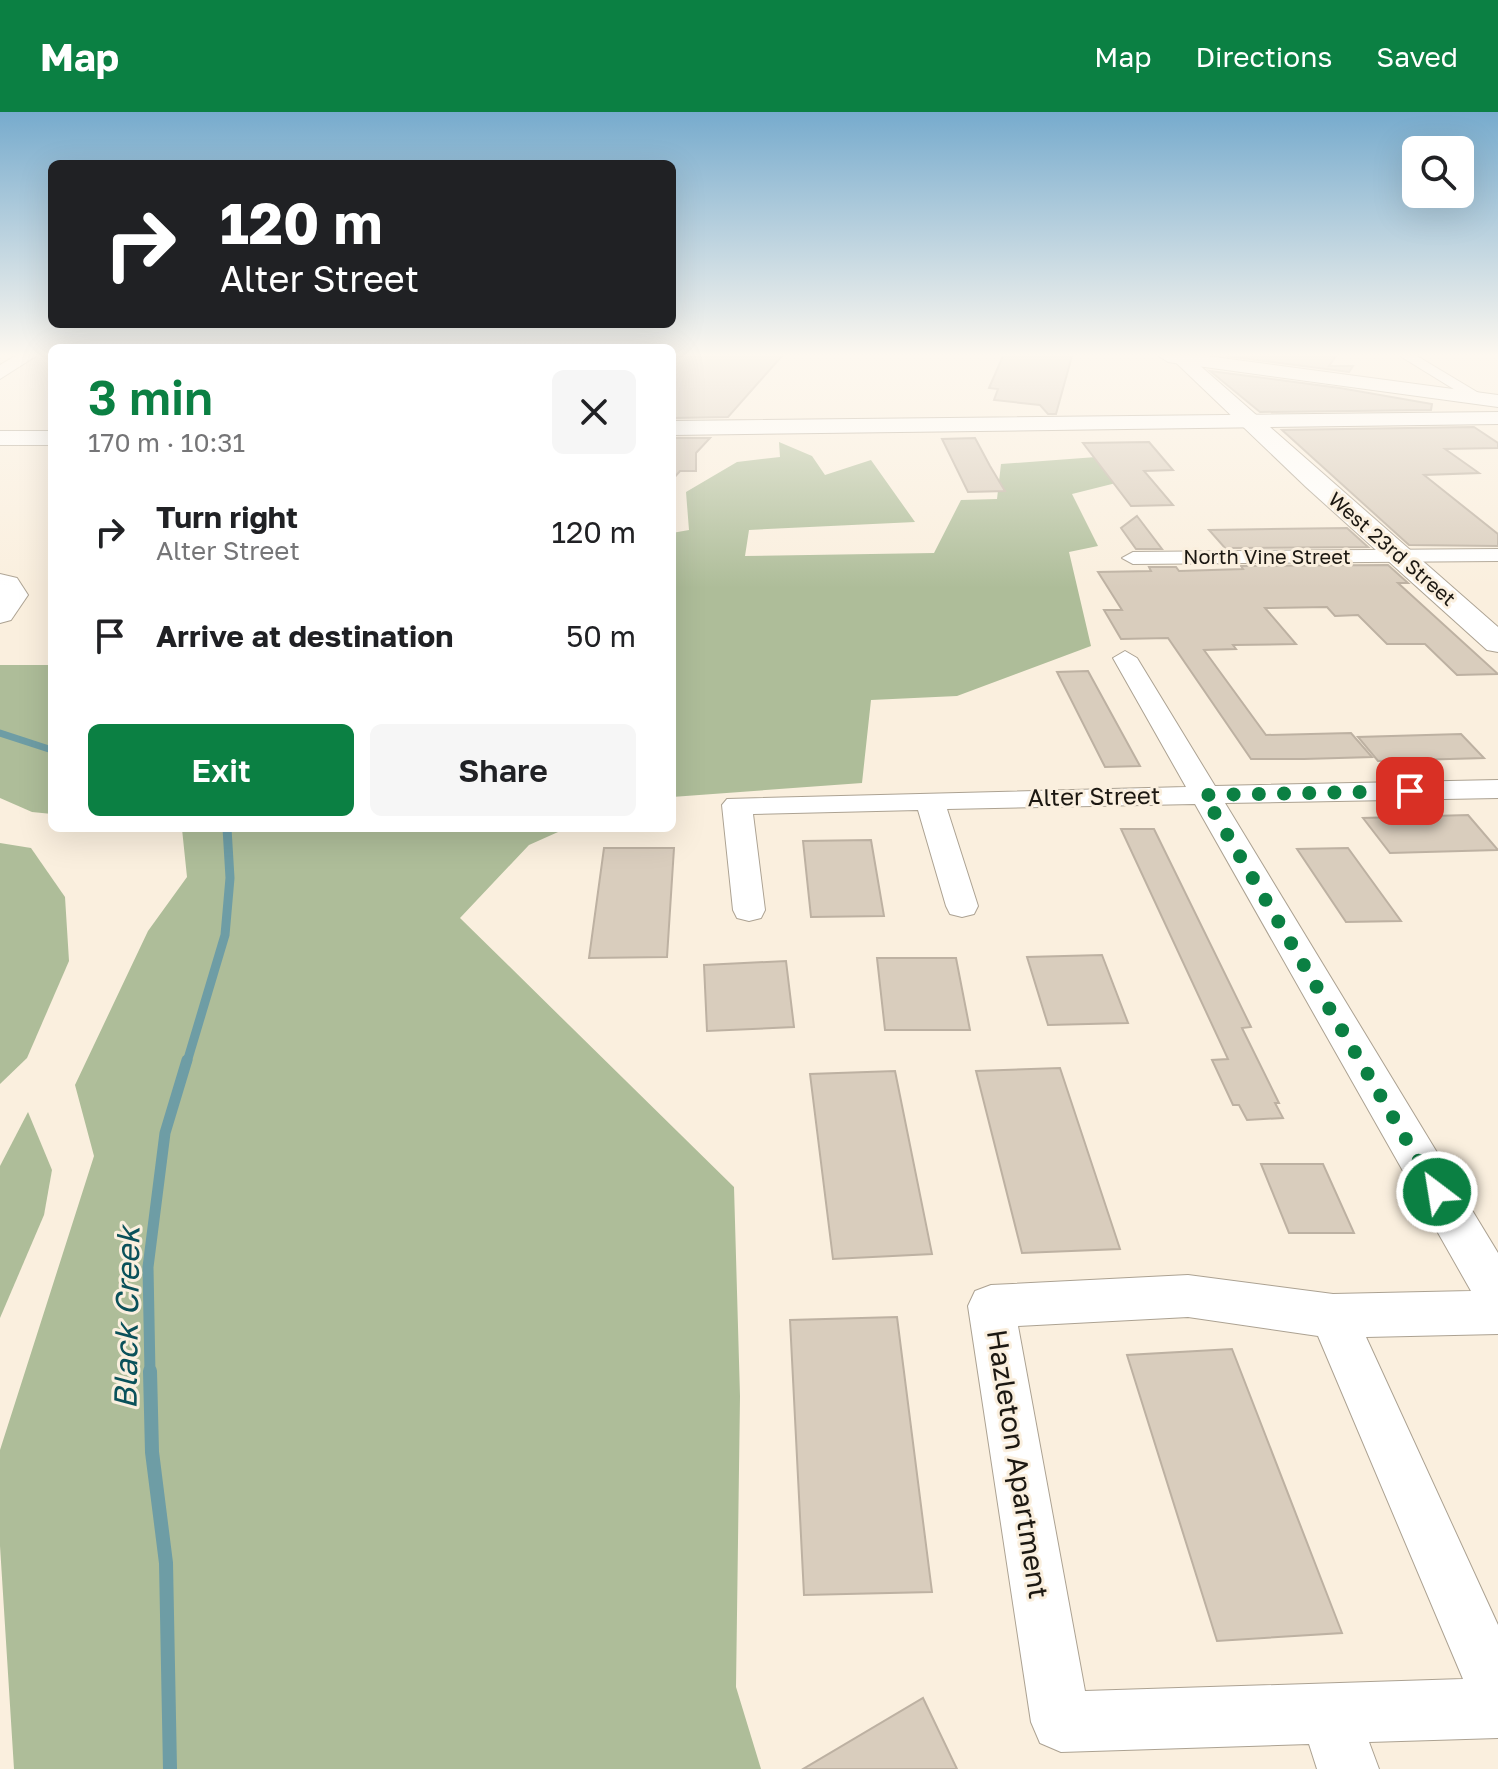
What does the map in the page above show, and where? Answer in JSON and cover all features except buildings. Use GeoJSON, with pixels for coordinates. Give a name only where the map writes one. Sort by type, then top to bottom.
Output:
{"type":"FeatureCollection","features":[{"type":"Feature","properties":{"kind":"main road","name":"West 23rd Street"},"geometry":{"type":"LineString","coordinates":[[1264,433],[1498,643]]}},
{"type":"Feature","properties":{"kind":"main road"},"geometry":{"type":"LineString","coordinates":[[0,438],[48,438]]}},
{"type":"Feature","properties":{"kind":"main road"},"geometry":{"type":"LineString","coordinates":[[0,583],[7,584],[13,595],[0,614]]}},
{"type":"Feature","properties":{"kind":"street","name":"North Vine Street"},"geometry":{"type":"LineString","coordinates":[[1133,558],[1498,555]]}},
{"type":"Feature","properties":{"kind":"street"},"geometry":{"type":"LineString","coordinates":[[1125,658],[1498,1295]]}},
{"type":"Feature","properties":{"kind":"street","name":"Alter Street"},"geometry":{"type":"LineString","coordinates":[[749,910],[737,805],[1498,789]]}},
{"type":"Feature","properties":{"kind":"street"},"geometry":{"type":"LineString","coordinates":[[930,801],[962,906]]}},
{"type":"Feature","properties":{"kind":"street","name":"Hazleton Apartment"},"geometry":{"type":"LineString","coordinates":[[1333,1316],[1188,1296],[991,1306],[1061,1722],[1339,1742],[1498,1708]]}},
{"type":"Feature","properties":{"kind":"street"},"geometry":{"type":"LineString","coordinates":[[1498,1312],[1333,1316],[1498,1692]]}},
{"type":"Feature","properties":{"kind":"green space"},"geometry":{"type":"Polygon","coordinates":[[[779,442],[812,456],[825,475],[871,460],[915,522],[749,530],[745,556],[934,553],[961,500],[997,499],[1001,464],[1123,455],[1128,480],[1072,494],[1098,546],[1069,552],[1091,646],[957,696],[871,700],[862,783],[676,797],[676,532],[689,530],[686,492],[737,462],[780,457],[779,442]]]}},
{"type":"Feature","properties":{"kind":"green space"},"geometry":{"type":"Polygon","coordinates":[[[0,665],[48,665],[48,814],[32,812],[0,798],[0,665]]]}},
{"type":"Feature","properties":{"kind":"green space"},"geometry":{"type":"Polygon","coordinates":[[[182,832],[558,832],[529,845],[460,918],[734,1187],[740,1396],[736,1687],[761,1769],[14,1769],[0,1546],[0,1450],[94,1156],[75,1085],[148,931],[187,877],[182,832]]]}},
{"type":"Feature","properties":{"kind":"green space"},"geometry":{"type":"Polygon","coordinates":[[[0,843],[31,848],[65,897],[69,961],[27,1058],[0,1084],[0,843]]]}},
{"type":"Feature","properties":{"kind":"green space"},"geometry":{"type":"Polygon","coordinates":[[[28,1112],[52,1170],[44,1215],[0,1318],[0,1166],[28,1112]]]}},
{"type":"Feature","properties":{"kind":"waterway"},"geometry":{"type":"LineString","coordinates":[[0,733],[48,749]]}},
{"type":"Feature","properties":{"kind":"waterway","name":"Black Creek"},"geometry":{"type":"LineString","coordinates":[[187,1062],[225,935],[230,878],[227,832]]}},
{"type":"Feature","properties":{"kind":"waterway","name":"Black Creek"},"geometry":{"type":"LineString","coordinates":[[150,1373],[148,1267],[165,1133],[187,1060]]}},
{"type":"Feature","properties":{"kind":"waterway","name":"Black Creek"},"geometry":{"type":"LineString","coordinates":[[150,1371],[152,1452],[166,1563],[170,1769]]}},
{"type":"Feature","properties":{"kind":"route"},"geometry":{"type":"LineString","coordinates":[[1410,791],[1204,795],[1437,1192]]}}]}
